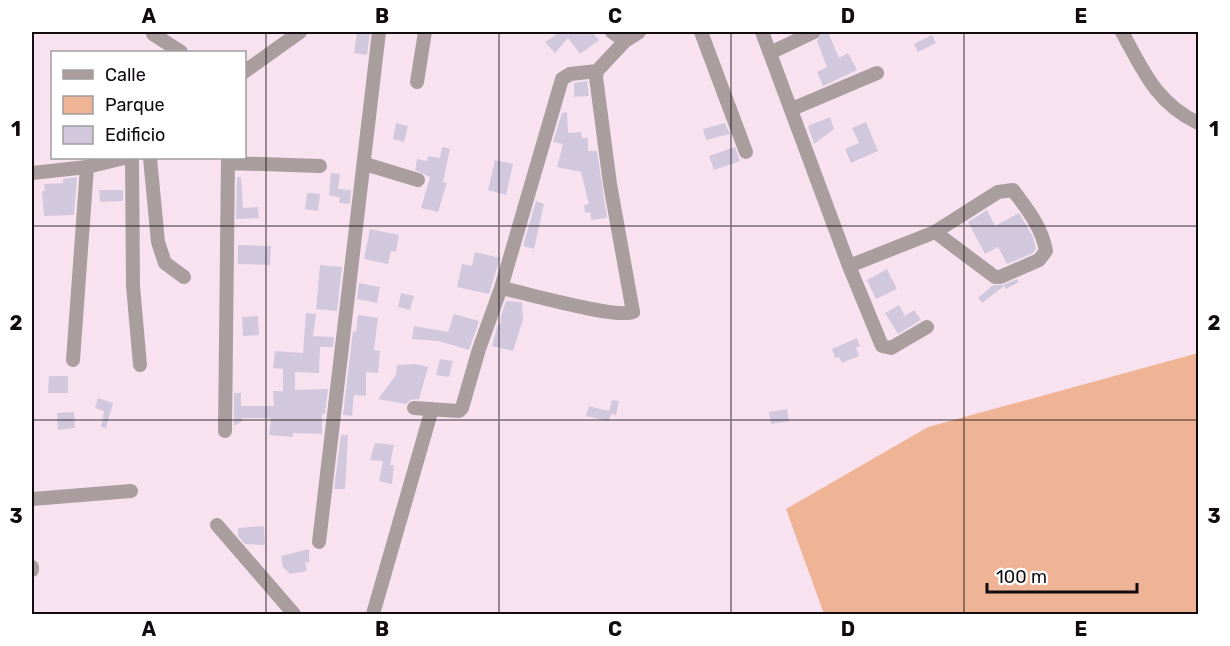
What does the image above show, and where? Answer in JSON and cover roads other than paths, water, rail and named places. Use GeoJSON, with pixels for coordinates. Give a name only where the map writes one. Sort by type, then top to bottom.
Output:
{"type":"FeatureCollection","features":[{"type":"Feature","properties":{"kind":"street"},"geometry":{"type":"LineString","coordinates":[[246,71],[300,32]]}},
{"type":"Feature","properties":{"kind":"street"},"geometry":{"type":"LineString","coordinates":[[319,542],[379,32]]}},
{"type":"Feature","properties":{"kind":"street"},"geometry":{"type":"LineString","coordinates":[[417,82],[425,32]]}},
{"type":"Feature","properties":{"kind":"street"},"geometry":{"type":"LineString","coordinates":[[612,32],[625,41]]}},
{"type":"Feature","properties":{"kind":"street"},"geometry":{"type":"LineString","coordinates":[[414,408],[459,411],[462,408],[479,349],[501,288],[562,79],[570,74],[597,71],[625,41],[639,32]]}},
{"type":"Feature","properties":{"kind":"street"},"geometry":{"type":"LineString","coordinates":[[701,32],[746,152]]}},
{"type":"Feature","properties":{"kind":"street"},"geometry":{"type":"LineString","coordinates":[[762,32],[849,266],[882,346],[891,348],[927,327]]}},
{"type":"Feature","properties":{"kind":"street"},"geometry":{"type":"LineString","coordinates":[[770,53],[814,32]]}},
{"type":"Feature","properties":{"kind":"street"},"geometry":{"type":"LineString","coordinates":[[1122,32],[1149,83],[1168,102],[1198,123]]}},
{"type":"Feature","properties":{"kind":"street"},"geometry":{"type":"LineString","coordinates":[[153,34],[179,51]]}},
{"type":"Feature","properties":{"kind":"street"},"geometry":{"type":"LineString","coordinates":[[501,288],[609,311],[628,314],[633,312],[610,184],[597,71]]}},
{"type":"Feature","properties":{"kind":"street"},"geometry":{"type":"LineString","coordinates":[[792,109],[877,73]]}},
{"type":"Feature","properties":{"kind":"street"},"geometry":{"type":"LineString","coordinates":[[32,173],[68,163],[87,167],[120,159]]}},
{"type":"Feature","properties":{"kind":"street"},"geometry":{"type":"LineString","coordinates":[[132,159],[133,286],[140,365]]}},
{"type":"Feature","properties":{"kind":"street"},"geometry":{"type":"LineString","coordinates":[[150,159],[158,242],[165,263],[184,277]]}},
{"type":"Feature","properties":{"kind":"street"},"geometry":{"type":"LineString","coordinates":[[225,431],[228,160],[320,166]]}},
{"type":"Feature","properties":{"kind":"street"},"geometry":{"type":"LineString","coordinates":[[365,164],[418,180]]}},
{"type":"Feature","properties":{"kind":"street"},"geometry":{"type":"LineString","coordinates":[[73,360],[87,167]]}},
{"type":"Feature","properties":{"kind":"street"},"geometry":{"type":"LineString","coordinates":[[849,266],[934,232],[998,192],[1013,190],[1034,218],[1044,239],[1046,251],[1039,260],[1000,277],[995,277],[934,232]]}},
{"type":"Feature","properties":{"kind":"street"},"geometry":{"type":"LineString","coordinates":[[373,615],[432,408]]}},
{"type":"Feature","properties":{"kind":"street"},"geometry":{"type":"LineString","coordinates":[[32,499],[131,491]]}},
{"type":"Feature","properties":{"kind":"street"},"geometry":{"type":"LineString","coordinates":[[217,525],[294,615]]}}]}
